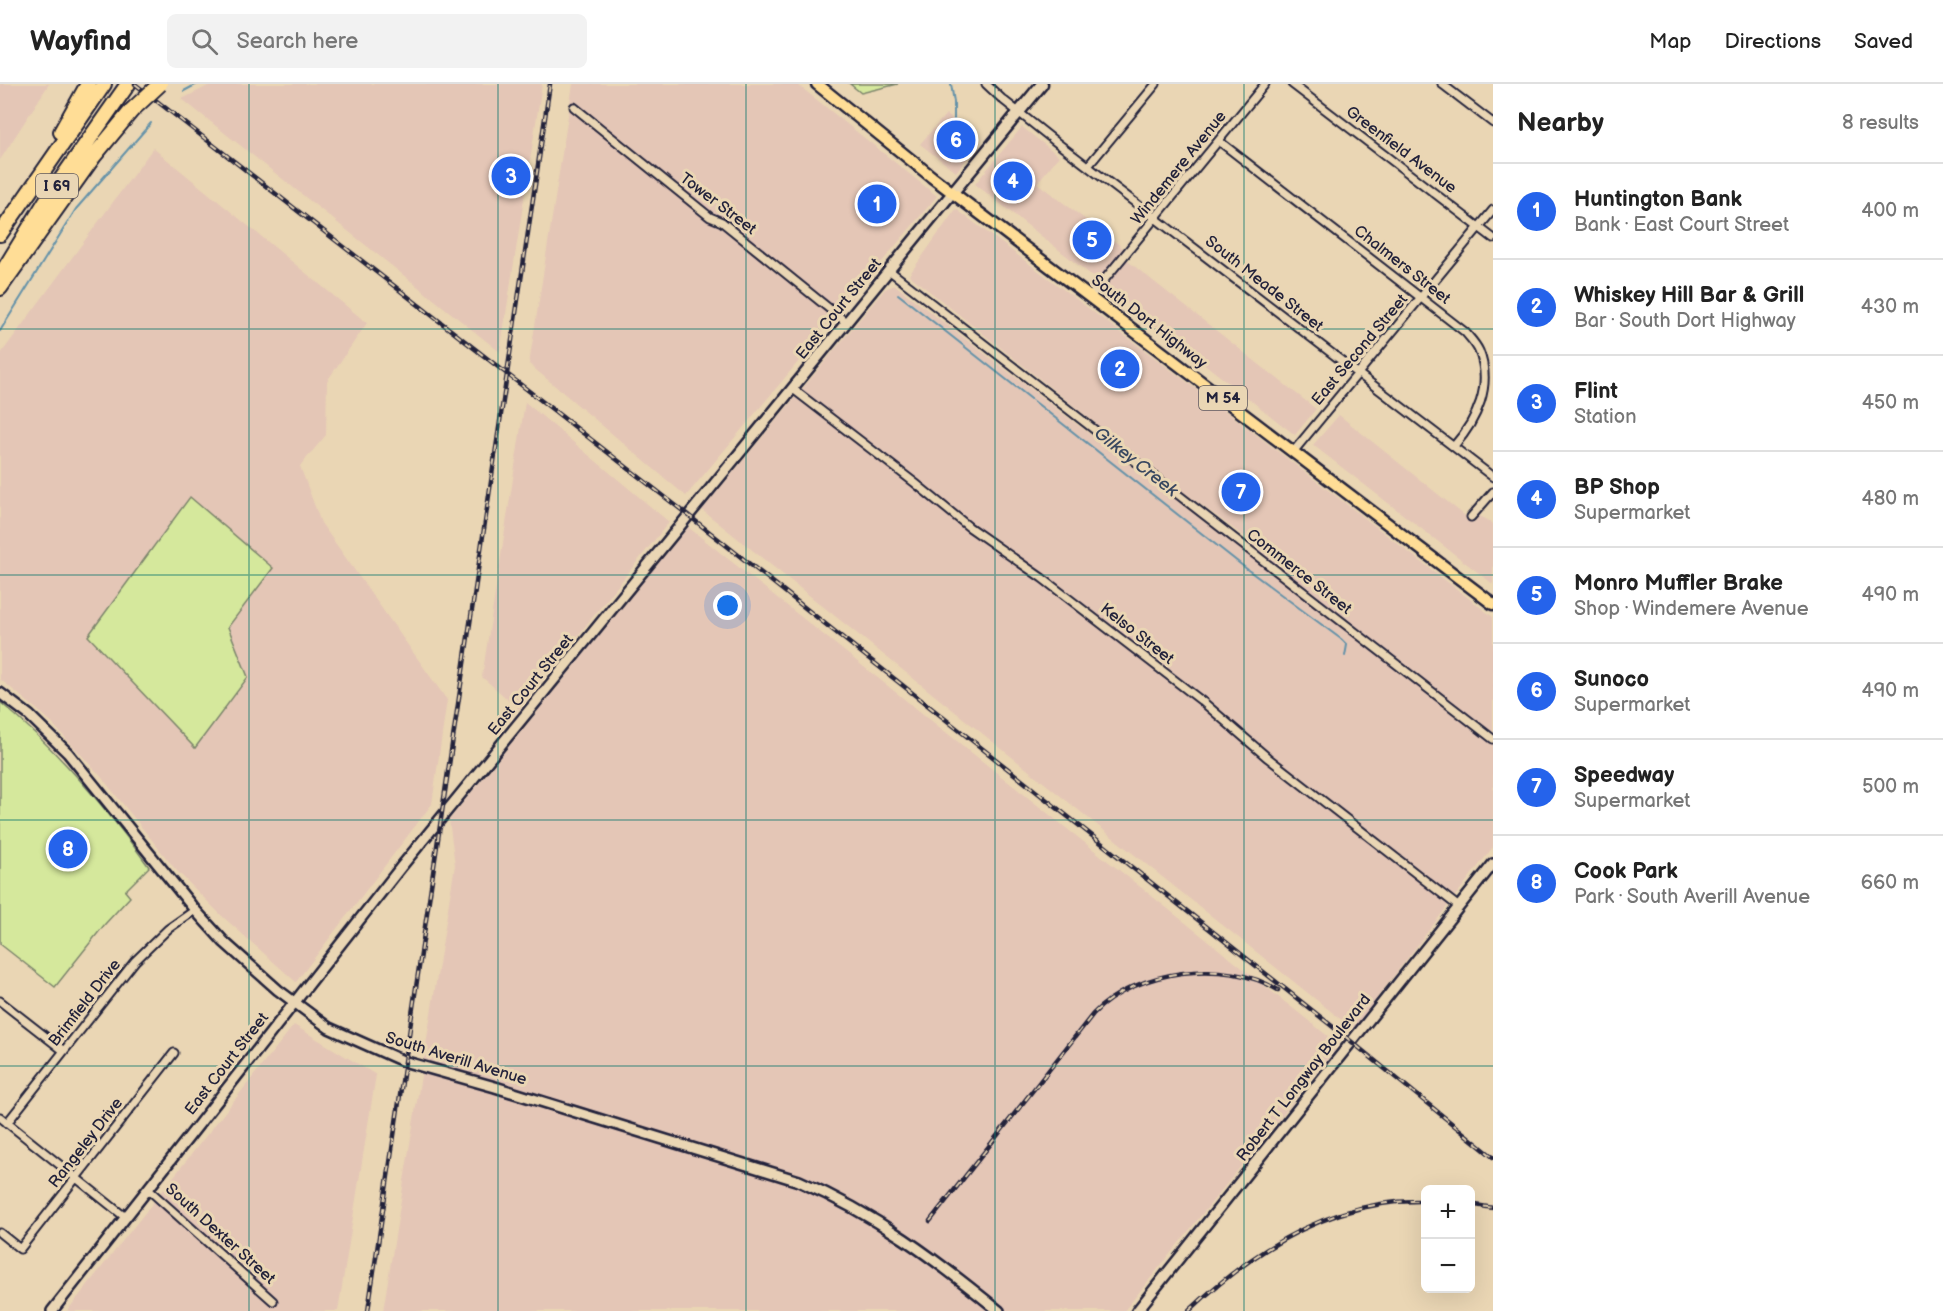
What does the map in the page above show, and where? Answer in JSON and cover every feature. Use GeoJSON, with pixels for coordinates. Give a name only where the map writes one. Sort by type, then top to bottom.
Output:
{"type":"FeatureCollection","features":[{"type":"Feature","properties":{"kind":"highway","name":"I 69"},"geometry":{"type":"LineString","coordinates":[[0,276],[46,201],[128,84]]}},
{"type":"Feature","properties":{"kind":"highway"},"geometry":{"type":"LineString","coordinates":[[0,288],[81,174],[132,110],[160,84]]}},
{"type":"Feature","properties":{"kind":"highway","name":"I 69"},"geometry":{"type":"LineString","coordinates":[[0,234],[98,85]]}},
{"type":"Feature","properties":{"kind":"main road","name":"South Dort Highway"},"geometry":{"type":"LineString","coordinates":[[817,84],[953,192],[1493,604]]}},
{"type":"Feature","properties":{"kind":"main road","name":"East Court Street"},"geometry":{"type":"LineString","coordinates":[[953,192],[1042,84]]}},
{"type":"Feature","properties":{"kind":"street","name":"South Meade Street"},"geometry":{"type":"LineString","coordinates":[[986,84],[1019,113],[1493,477]]}},
{"type":"Feature","properties":{"kind":"street"},"geometry":{"type":"LineString","coordinates":[[1088,166],[1156,84]]}},
{"type":"Feature","properties":{"kind":"street","name":"Windemere Avenue"},"geometry":{"type":"LineString","coordinates":[[1091,296],[1265,84]]}},
{"type":"Feature","properties":{"kind":"street","name":"Greenfield Avenue"},"geometry":{"type":"LineString","coordinates":[[1292,84],[1493,238]]}},
{"type":"Feature","properties":{"kind":"street"},"geometry":{"type":"LineString","coordinates":[[1442,84],[1493,123]]}},
{"type":"Feature","properties":{"kind":"street","name":"Tower Street"},"geometry":{"type":"LineString","coordinates":[[574,107],[710,217],[722,222],[847,322]]}},
{"type":"Feature","properties":{"kind":"street","name":"Chalmers Street"},"geometry":{"type":"LineString","coordinates":[[1219,141],[1465,332],[1479,351],[1485,372],[1485,395],[1477,416],[1454,446]]}},
{"type":"Feature","properties":{"kind":"street","name":"East Court Street"},"geometry":{"type":"LineString","coordinates":[[52,1311],[401,867],[953,192]]}},
{"type":"Feature","properties":{"kind":"street","name":"East Second Street"},"geometry":{"type":"LineString","coordinates":[[1293,452],[1493,210]]}},
{"type":"Feature","properties":{"kind":"street","name":"Commerce Street"},"geometry":{"type":"LineString","coordinates":[[890,271],[1493,740]]}},
{"type":"Feature","properties":{"kind":"street","name":"Kelso Street"},"geometry":{"type":"LineString","coordinates":[[794,389],[969,527],[1042,578],[1203,702],[1268,758],[1459,907]]}},
{"type":"Feature","properties":{"kind":"street"},"geometry":{"type":"LineString","coordinates":[[1471,517],[1493,492]]}},
{"type":"Feature","properties":{"kind":"street","name":"South Averill Avenue"},"geometry":{"type":"LineString","coordinates":[[0,693],[29,716],[68,753],[195,910],[224,942],[294,1004],[340,1034],[402,1061],[768,1170],[823,1192],[894,1230],[999,1311]]}},
{"type":"Feature","properties":{"kind":"street","name":"Robert T Longway Boulevard"},"geometry":{"type":"LineString","coordinates":[[1137,1311],[1493,864]]}},
{"type":"Feature","properties":{"kind":"street","name":"Brimfield Drive"},"geometry":{"type":"LineString","coordinates":[[7,1123],[135,961],[168,929],[195,910]]}},
{"type":"Feature","properties":{"kind":"street"},"geometry":{"type":"LineString","coordinates":[[0,1001],[64,1051]]}},
{"type":"Feature","properties":{"kind":"street","name":"Rangeley Drive"},"geometry":{"type":"LineString","coordinates":[[0,1233],[20,1249],[174,1053]]}},
{"type":"Feature","properties":{"kind":"street"},"geometry":{"type":"LineString","coordinates":[[0,1117],[125,1217]]}},
{"type":"Feature","properties":{"kind":"street","name":"South Dexter Street"},"geometry":{"type":"LineString","coordinates":[[148,1189],[273,1300]]}},
{"type":"Feature","properties":{"kind":"shaded area"},"geometry":{"type":"Polygon","coordinates":[[[0,84],[49,84],[0,160],[0,84]]]}},
{"type":"Feature","properties":{"kind":"shaded area"},"geometry":{"type":"Polygon","coordinates":[[[212,84],[542,84],[500,352],[182,99],[212,84]]]}},
{"type":"Feature","properties":{"kind":"shaded area"},"geometry":{"type":"Polygon","coordinates":[[[573,84],[797,84],[937,196],[686,496],[529,364],[573,84]]]}},
{"type":"Feature","properties":{"kind":"shaded area"},"geometry":{"type":"Polygon","coordinates":[[[946,114],[981,142],[956,172],[920,144],[946,114]]]}},
{"type":"Feature","properties":{"kind":"shaded area"},"geometry":{"type":"Polygon","coordinates":[[[1022,127],[1059,156],[1037,183],[1122,247],[1129,262],[1316,409],[1295,435],[975,184],[1022,127]]]}},
{"type":"Feature","properties":{"kind":"shaded area"},"geometry":{"type":"Polygon","coordinates":[[[153,148],[367,323],[327,381],[326,435],[300,466],[321,523],[447,700],[432,804],[296,982],[222,916],[176,870],[98,773],[46,717],[0,679],[0,355],[153,148]]]}},
{"type":"Feature","properties":{"kind":"shaded area"},"geometry":{"type":"Polygon","coordinates":[[[956,209],[1219,406],[1493,617],[1493,847],[1353,1029],[702,510],[885,289],[895,285],[1241,550],[1249,540],[1162,476],[909,275],[956,209]]]}},
{"type":"Feature","properties":{"kind":"shaded area"},"geometry":{"type":"Polygon","coordinates":[[[525,402],[669,522],[519,709],[482,677],[525,402]]]}},
{"type":"Feature","properties":{"kind":"shaded area"},"geometry":{"type":"Polygon","coordinates":[[[1339,415],[1474,523],[1480,516],[1493,524],[1493,584],[1313,445],[1339,415]]]}},
{"type":"Feature","properties":{"kind":"shaded area"},"geometry":{"type":"Polygon","coordinates":[[[688,527],[1339,1045],[1124,1311],[383,1311],[455,865],[449,820],[688,527]]]}},
{"type":"Feature","properties":{"kind":"shaded area"},"geometry":{"type":"Polygon","coordinates":[[[294,1025],[376,1075],[338,1311],[67,1311],[294,1025]]]}},
{"type":"Feature","properties":{"kind":"green space"},"geometry":{"type":"Polygon","coordinates":[[[850,84],[898,84],[861,93],[850,84]]]}},
{"type":"Feature","properties":{"kind":"green space"},"geometry":{"type":"Polygon","coordinates":[[[190,497],[273,568],[228,627],[248,677],[195,748],[88,636],[190,497]]]}},
{"type":"Feature","properties":{"kind":"green space"},"geometry":{"type":"Polygon","coordinates":[[[0,702],[42,739],[80,780],[149,867],[125,891],[130,897],[105,924],[55,987],[0,944],[0,702]]]}},
{"type":"Feature","properties":{"kind":"waterway"},"geometry":{"type":"LineString","coordinates":[[184,91],[197,84]]}},
{"type":"Feature","properties":{"kind":"waterway","name":"Gilkey Creek"},"geometry":{"type":"LineString","coordinates":[[951,84],[954,123]]}},
{"type":"Feature","properties":{"kind":"waterway"},"geometry":{"type":"LineString","coordinates":[[0,331],[76,209],[151,123]]}},
{"type":"Feature","properties":{"kind":"waterway","name":"Gilkey Creek"},"geometry":{"type":"LineString","coordinates":[[898,294],[1248,570],[1341,639],[1347,645],[1345,656]]}},
{"type":"Feature","properties":{"kind":"railway"},"geometry":{"type":"LineString","coordinates":[[135,84],[688,515],[1352,1042],[1493,1157]]}},
{"type":"Feature","properties":{"kind":"railway"},"geometry":{"type":"LineString","coordinates":[[368,1311],[550,84]]}},
{"type":"Feature","properties":{"kind":"railway"},"geometry":{"type":"LineString","coordinates":[[930,1221],[1093,1014],[1111,999],[1132,987],[1156,978],[1207,971],[1257,980],[1278,990]]}},
{"type":"Feature","properties":{"kind":"railway"},"geometry":{"type":"LineString","coordinates":[[1189,1311],[1240,1268],[1297,1232],[1327,1218],[1359,1208],[1392,1202],[1421,1201]]}},
{"type":"Feature","properties":{"kind":"railway"},"geometry":{"type":"LineString","coordinates":[[1475,1205],[1493,1208]]}},
{"type":"Feature","properties":{"kind":"place","name":"Sunoco"},"geometry":{"type":"Point","coordinates":[956,140]}},
{"type":"Feature","properties":{"kind":"place","name":"Flint"},"geometry":{"type":"Point","coordinates":[511,176]}},
{"type":"Feature","properties":{"kind":"place","name":"BP Shop"},"geometry":{"type":"Point","coordinates":[1013,181]}},
{"type":"Feature","properties":{"kind":"place","name":"Huntington Bank"},"geometry":{"type":"Point","coordinates":[877,204]}},
{"type":"Feature","properties":{"kind":"place","name":"Monro Muffler Brake"},"geometry":{"type":"Point","coordinates":[1092,240]}},
{"type":"Feature","properties":{"kind":"place","name":"Whiskey Hill Bar & Grill"},"geometry":{"type":"Point","coordinates":[1120,369]}},
{"type":"Feature","properties":{"kind":"place","name":"Speedway"},"geometry":{"type":"Point","coordinates":[1241,492]}},
{"type":"Feature","properties":{"kind":"place","name":"Cook Park"},"geometry":{"type":"Point","coordinates":[68,849]}}]}
